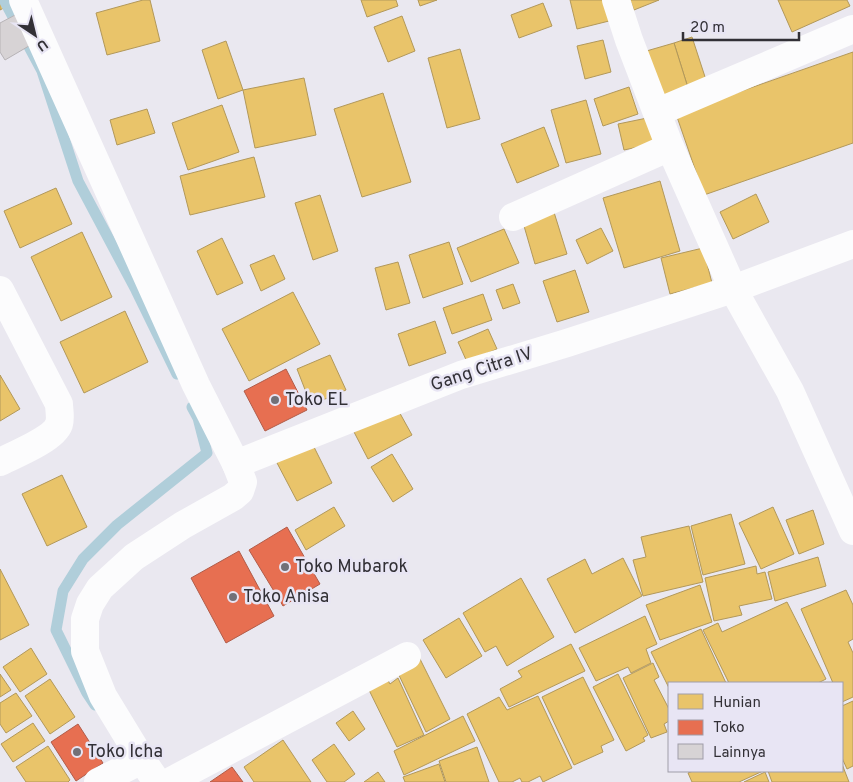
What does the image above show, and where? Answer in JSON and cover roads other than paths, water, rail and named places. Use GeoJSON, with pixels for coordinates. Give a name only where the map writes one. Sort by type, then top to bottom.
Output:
{"type":"FeatureCollection","features":[{"type":"Feature","properties":{"kind":"street"},"geometry":{"type":"LineString","coordinates":[[23,0],[196,384],[243,482],[240,491],[233,497],[183,525],[134,557],[100,588],[90,604],[85,619],[85,651],[103,696],[157,782]]}},
{"type":"Feature","properties":{"kind":"street"},"geometry":{"type":"LineString","coordinates":[[616,0],[629,40],[670,147],[733,289],[845,494],[853,531]]}},
{"type":"Feature","properties":{"kind":"street"},"geometry":{"type":"LineString","coordinates":[[658,112],[853,29]]}},
{"type":"Feature","properties":{"kind":"street"},"geometry":{"type":"LineString","coordinates":[[512,217],[670,147]]}},
{"type":"Feature","properties":{"kind":"street","name":"Gang Citra IV"},"geometry":{"type":"LineString","coordinates":[[236,464],[461,375],[733,289],[853,244]]}},
{"type":"Feature","properties":{"kind":"street"},"geometry":{"type":"LineString","coordinates":[[0,290],[59,404],[59,423],[53,433],[0,462]]}},
{"type":"Feature","properties":{"kind":"street"},"geometry":{"type":"LineString","coordinates":[[169,782],[407,656]]}},
{"type":"Feature","properties":{"kind":"street"},"geometry":{"type":"LineString","coordinates":[[98,782],[142,760]]}},
{"type":"Feature","properties":{"kind":"waterway"},"geometry":{"type":"LineString","coordinates":[[4,0],[42,71],[78,181],[136,290],[177,374]]}},
{"type":"Feature","properties":{"kind":"waterway"},"geometry":{"type":"LineString","coordinates":[[95,705],[87,693],[56,630],[63,591],[83,559],[117,525],[207,453],[198,418],[192,407]]}},
{"type":"Feature","properties":{"kind":"place","name":"Toko EL"},"geometry":{"type":"Point","coordinates":[275,400]}},
{"type":"Feature","properties":{"kind":"place","name":"Toko Mubarok"},"geometry":{"type":"Point","coordinates":[285,567]}},
{"type":"Feature","properties":{"kind":"place","name":"Toko Anisa"},"geometry":{"type":"Point","coordinates":[233,597]}},
{"type":"Feature","properties":{"kind":"place","name":"Toko Icha"},"geometry":{"type":"Point","coordinates":[77,752]}}]}
